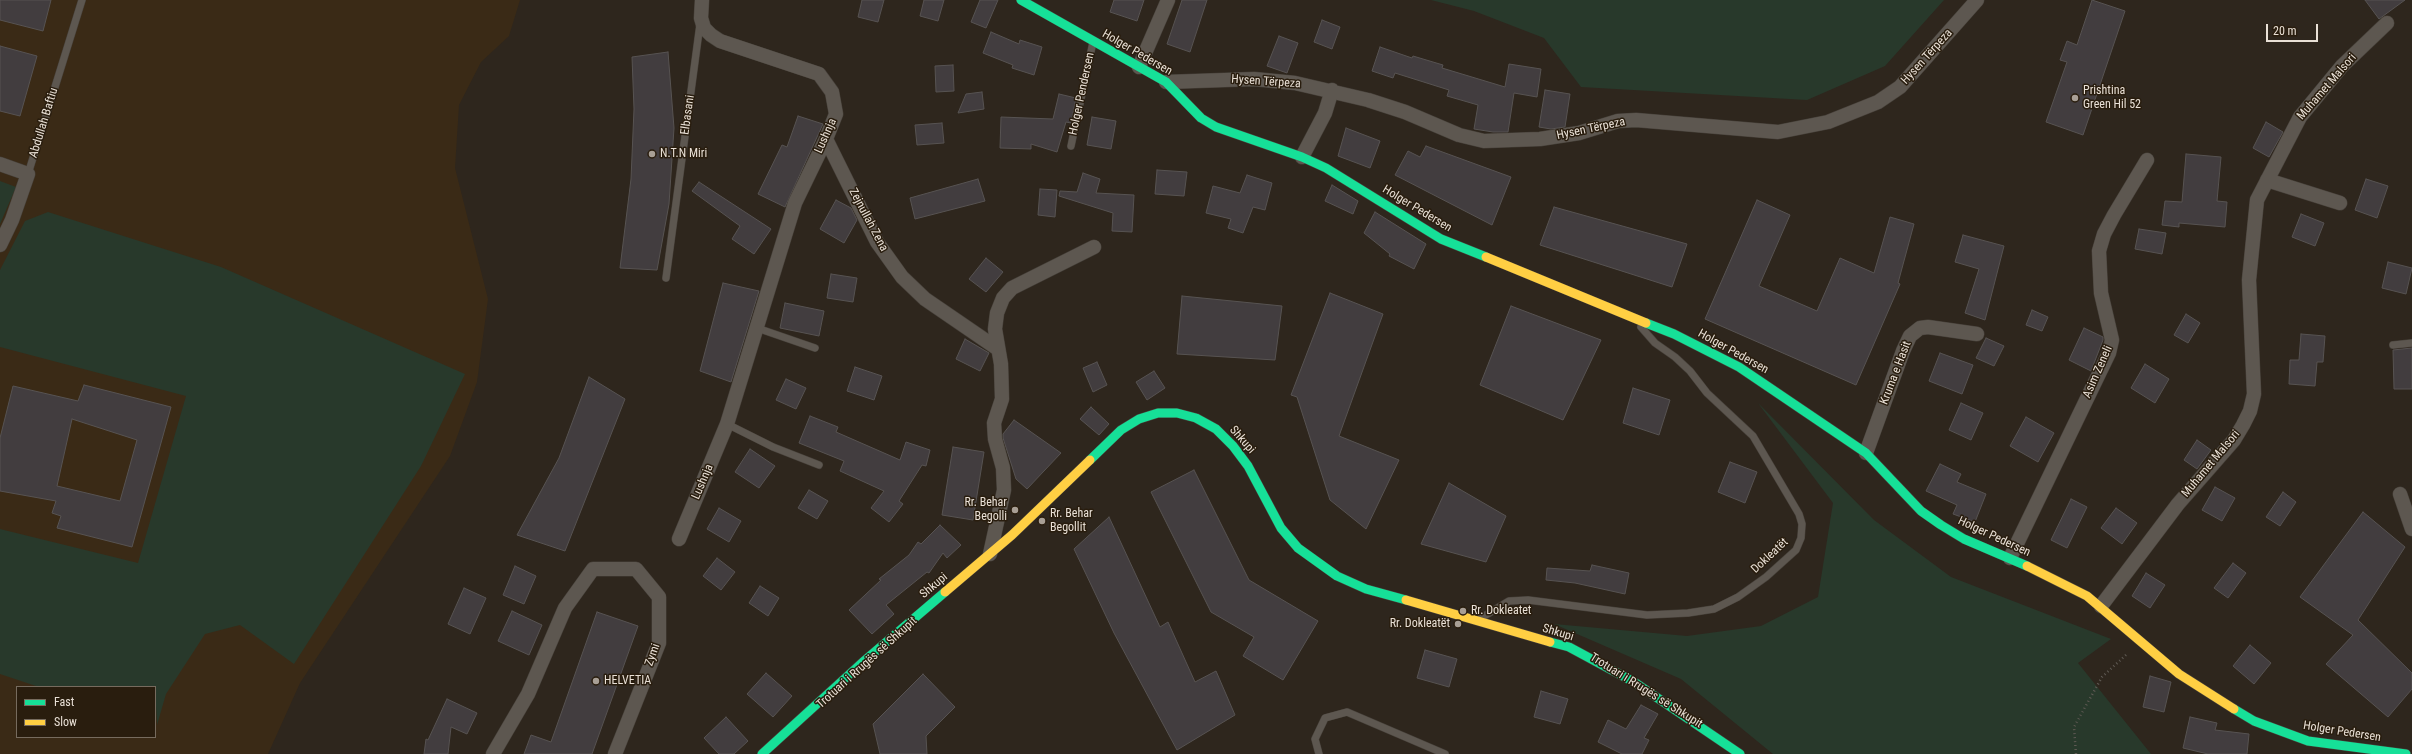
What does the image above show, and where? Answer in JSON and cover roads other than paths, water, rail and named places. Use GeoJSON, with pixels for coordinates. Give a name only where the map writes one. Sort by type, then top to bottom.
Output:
{"type":"FeatureCollection","features":[{"type":"Feature","properties":{"kind":"street","name":"Elbasani"},"geometry":{"type":"LineString","coordinates":[[701,18],[702,0]]}},
{"type":"Feature","properties":{"kind":"street","name":"Holger Pedersen"},"geometry":{"type":"LineString","coordinates":[[1021,0],[1166,82],[1201,118],[1216,127],[1302,157],[1351,182],[1418,227],[1441,239],[1674,334],[1739,367],[1786,397],[1866,453],[1921,511],[1964,539],[2010,558],[2076,590],[2101,606],[2142,640],[2179,674],[2210,695],[2254,721],[2308,741],[2406,754]]}},
{"type":"Feature","properties":{"kind":"street"},"geometry":{"type":"LineString","coordinates":[[1139,66],[1168,0]]}},
{"type":"Feature","properties":{"kind":"street","name":"Hysen Tërpeza"},"geometry":{"type":"LineString","coordinates":[[1166,82],[1254,78],[1295,83],[1332,90],[1405,112],[1459,135],[1484,141],[1540,140],[1579,133],[1618,121],[1636,120],[1778,132],[1803,128],[1854,113],[1878,102],[1900,88],[1978,0]]}},
{"type":"Feature","properties":{"kind":"street","name":"Lushnja"},"geometry":{"type":"LineString","coordinates":[[679,539],[727,424],[795,203],[826,139],[836,114],[832,92],[823,78],[810,70],[720,41],[704,28],[701,18]]}},
{"type":"Feature","properties":{"kind":"street","name":"Muhamet Malsori"},"geometry":{"type":"LineString","coordinates":[[2101,606],[2178,504],[2234,440],[2250,411],[2254,388],[2249,280],[2257,200],[2300,117],[2342,66],[2387,23]]}},
{"type":"Feature","properties":{"kind":"street"},"geometry":{"type":"LineString","coordinates":[[1302,157],[1325,113],[1332,90]]}},
{"type":"Feature","properties":{"kind":"street","name":"Zejnullah Zena"},"geometry":{"type":"LineString","coordinates":[[826,139],[877,242],[902,277],[925,299],[998,349]]}},
{"type":"Feature","properties":{"kind":"street","name":"Asim Zeneli"},"geometry":{"type":"LineString","coordinates":[[2010,558],[2109,353],[2112,340],[2101,293],[2099,251],[2107,227],[2147,160]]}},
{"type":"Feature","properties":{"kind":"street"},"geometry":{"type":"LineString","coordinates":[[0,164],[28,174]]}},
{"type":"Feature","properties":{"kind":"street","name":"Abdullah Baftiu"},"geometry":{"type":"LineString","coordinates":[[0,245],[12,220],[28,174]]}},
{"type":"Feature","properties":{"kind":"street"},"geometry":{"type":"LineString","coordinates":[[2267,180],[2340,203]]}},
{"type":"Feature","properties":{"kind":"street"},"geometry":{"type":"LineString","coordinates":[[990,554],[1004,490],[1003,468],[995,439],[994,423],[1002,399],[995,329],[997,312],[1003,298],[1012,288],[1094,247]]}},
{"type":"Feature","properties":{"kind":"street","name":"Kruma e Hasit"},"geometry":{"type":"LineString","coordinates":[[1866,453],[1903,351],[1915,331],[1928,327],[1978,334]]}},
{"type":"Feature","properties":{"kind":"street","name":"Shkupi"},"geometry":{"type":"LineString","coordinates":[[762,754],[863,662],[990,554],[1120,430],[1139,419],[1158,413],[1177,413],[1196,418],[1216,429],[1233,446],[1248,466],[1281,528],[1298,548],[1314,561],[1337,576],[1366,589],[1569,648],[1601,663],[1634,682],[1740,754]]}},
{"type":"Feature","properties":{"kind":"street"},"geometry":{"type":"LineString","coordinates":[[2400,494],[2412,529]]}},
{"type":"Feature","properties":{"kind":"street","name":"Zymi"},"geometry":{"type":"LineString","coordinates":[[493,754],[528,694],[565,608],[593,569],[636,569],[659,597],[658,643],[615,754]]}},
{"type":"Feature","properties":{"kind":"lane","name":"Abdullah Baftiu"},"geometry":{"type":"LineString","coordinates":[[28,174],[82,0]]}},
{"type":"Feature","properties":{"kind":"lane","name":"Elbasani"},"geometry":{"type":"LineString","coordinates":[[666,278],[701,18]]}},
{"type":"Feature","properties":{"kind":"lane","name":"Holger Pendersen"},"geometry":{"type":"LineString","coordinates":[[1071,146],[1094,42]]}},
{"type":"Feature","properties":{"kind":"lane","name":"Dokleatët"},"geometry":{"type":"LineString","coordinates":[[1476,622],[1509,601],[1528,600],[1647,615],[1688,613],[1714,609],[1738,597],[1766,577],[1796,550],[1801,538],[1802,524],[1799,514],[1753,436],[1707,393],[1690,371],[1675,357],[1655,343],[1630,316]]}},
{"type":"Feature","properties":{"kind":"lane"},"geometry":{"type":"LineString","coordinates":[[757,328],[815,348]]}},
{"type":"Feature","properties":{"kind":"lane"},"geometry":{"type":"LineString","coordinates":[[2393,345],[2412,343]]}},
{"type":"Feature","properties":{"kind":"lane"},"geometry":{"type":"LineString","coordinates":[[727,424],[773,447],[819,465]]}},
{"type":"Feature","properties":{"kind":"lane"},"geometry":{"type":"LineString","coordinates":[[1319,754],[1315,739],[1325,718],[1348,712],[1446,754]]}},
{"type":"Feature","properties":{"kind":"place","name":"Prishtina Green Hil 52"},"geometry":{"type":"Point","coordinates":[2075,98]}},
{"type":"Feature","properties":{"kind":"place","name":"N.T.N Miri"},"geometry":{"type":"Point","coordinates":[652,154]}},
{"type":"Feature","properties":{"kind":"place","name":"Rr. Behar Begolli"},"geometry":{"type":"Point","coordinates":[1015,510]}},
{"type":"Feature","properties":{"kind":"place","name":"Rr. Behar Begollit"},"geometry":{"type":"Point","coordinates":[1042,521]}},
{"type":"Feature","properties":{"kind":"place","name":"Rr. Dokleatet"},"geometry":{"type":"Point","coordinates":[1463,611]}},
{"type":"Feature","properties":{"kind":"place","name":"Rr. Dokleatët"},"geometry":{"type":"Point","coordinates":[1458,624]}},
{"type":"Feature","properties":{"kind":"place","name":"HELVETIA"},"geometry":{"type":"Point","coordinates":[596,681]}}]}
